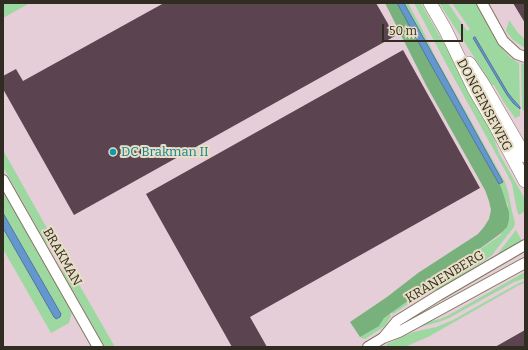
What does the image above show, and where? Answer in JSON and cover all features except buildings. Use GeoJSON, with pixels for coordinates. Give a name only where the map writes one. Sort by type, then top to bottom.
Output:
{"type":"FeatureCollection","features":[{"type":"Feature","properties":{"kind":"street","name":"DONGENSEWEG"},"geometry":{"type":"LineString","coordinates":[[430,3],[445,29],[474,89],[525,181]]}},
{"type":"Feature","properties":{"kind":"street"},"geometry":{"type":"LineString","coordinates":[[482,3],[503,41],[517,54],[525,57]]}},
{"type":"Feature","properties":{"kind":"street","name":"DONGENSEWEG"},"geometry":{"type":"LineString","coordinates":[[445,29],[483,84],[525,156]]}},
{"type":"Feature","properties":{"kind":"street","name":"BRAKMAN"},"geometry":{"type":"LineString","coordinates":[[3,180],[98,347]]}},
{"type":"Feature","properties":{"kind":"street","name":"KRANENBERG"},"geometry":{"type":"LineString","coordinates":[[383,338],[397,321],[439,294],[525,245]]}},
{"type":"Feature","properties":{"kind":"street","name":"KRANENBERG"},"geometry":{"type":"LineString","coordinates":[[368,347],[383,338],[399,332],[525,263]]}},
{"type":"Feature","properties":{"kind":"shaded area"},"geometry":{"type":"Polygon","coordinates":[[[3,3],[525,3],[525,347],[3,347],[3,3]]]}},
{"type":"Feature","properties":{"kind":"green space"},"geometry":{"type":"Polygon","coordinates":[[[3,3],[30,3],[3,18],[3,3]]]}},
{"type":"Feature","properties":{"kind":"green space"},"geometry":{"type":"Polygon","coordinates":[[[385,3],[401,3],[432,63],[501,187],[509,212],[509,220],[507,227],[500,234],[384,318],[379,326],[360,337],[350,322],[387,297],[418,273],[478,234],[489,219],[491,210],[485,190],[426,85],[385,3]]]}},
{"type":"Feature","properties":{"kind":"green space"},"geometry":{"type":"Polygon","coordinates":[[[394,3],[397,3],[500,184],[502,181],[404,3],[408,3],[435,56],[505,182],[515,223],[514,227],[492,255],[469,270],[468,273],[448,285],[417,298],[393,314],[391,311],[389,313],[391,316],[385,326],[365,339],[361,338],[358,333],[501,235],[508,205],[394,3]]]}},
{"type":"Feature","properties":{"kind":"green space"},"geometry":{"type":"Polygon","coordinates":[[[414,3],[421,3],[491,127],[500,155],[525,199],[525,211],[519,215],[512,184],[414,3]]]}},
{"type":"Feature","properties":{"kind":"green space"},"geometry":{"type":"Polygon","coordinates":[[[439,3],[448,3],[467,31],[470,29],[452,3],[478,3],[504,51],[519,63],[520,107],[509,95],[487,56],[486,60],[507,95],[520,109],[520,116],[515,118],[439,3]]]}},
{"type":"Feature","properties":{"kind":"green space"},"geometry":{"type":"Polygon","coordinates":[[[509,20],[518,33],[525,39],[525,48],[513,40],[506,31],[509,20]]]}},
{"type":"Feature","properties":{"kind":"green space"},"geometry":{"type":"Polygon","coordinates":[[[521,63],[525,65],[525,112],[522,109],[521,63]]]}},
{"type":"Feature","properties":{"kind":"green space"},"geometry":{"type":"Polygon","coordinates":[[[3,150],[57,246],[46,243],[3,167],[3,150]]]}},
{"type":"Feature","properties":{"kind":"green space"},"geometry":{"type":"Polygon","coordinates":[[[3,191],[72,312],[69,323],[51,333],[3,249],[3,228],[54,317],[61,314],[3,213],[3,191]]]}},
{"type":"Feature","properties":{"kind":"green space"},"geometry":{"type":"Polygon","coordinates":[[[516,230],[523,243],[499,255],[499,252],[516,230]]]}},
{"type":"Feature","properties":{"kind":"green space"},"geometry":{"type":"Polygon","coordinates":[[[65,260],[115,347],[105,347],[62,271],[65,260]]]}},
{"type":"Feature","properties":{"kind":"green space"},"geometry":{"type":"Polygon","coordinates":[[[525,272],[525,278],[514,282],[449,318],[419,327],[427,322],[449,315],[525,272]]]}},
{"type":"Feature","properties":{"kind":"green space"},"geometry":{"type":"Polygon","coordinates":[[[525,281],[525,283],[428,337],[405,347],[386,347],[387,344],[414,332],[436,327],[453,320],[525,281]]]}},
{"type":"Feature","properties":{"kind":"water"},"geometry":{"type":"Polygon","coordinates":[[[397,3],[404,3],[503,182],[499,184],[397,3]]]}},
{"type":"Feature","properties":{"kind":"water"},"geometry":{"type":"Polygon","coordinates":[[[475,37],[508,93],[520,109],[507,95],[473,38],[475,37]]]}},
{"type":"Feature","properties":{"kind":"water"},"geometry":{"type":"Polygon","coordinates":[[[3,213],[61,314],[60,317],[56,319],[54,317],[3,228],[3,213]]]}},
{"type":"Feature","properties":{"kind":"place","name":"DC Brakman II"},"geometry":{"type":"Point","coordinates":[113,152]}}]}
